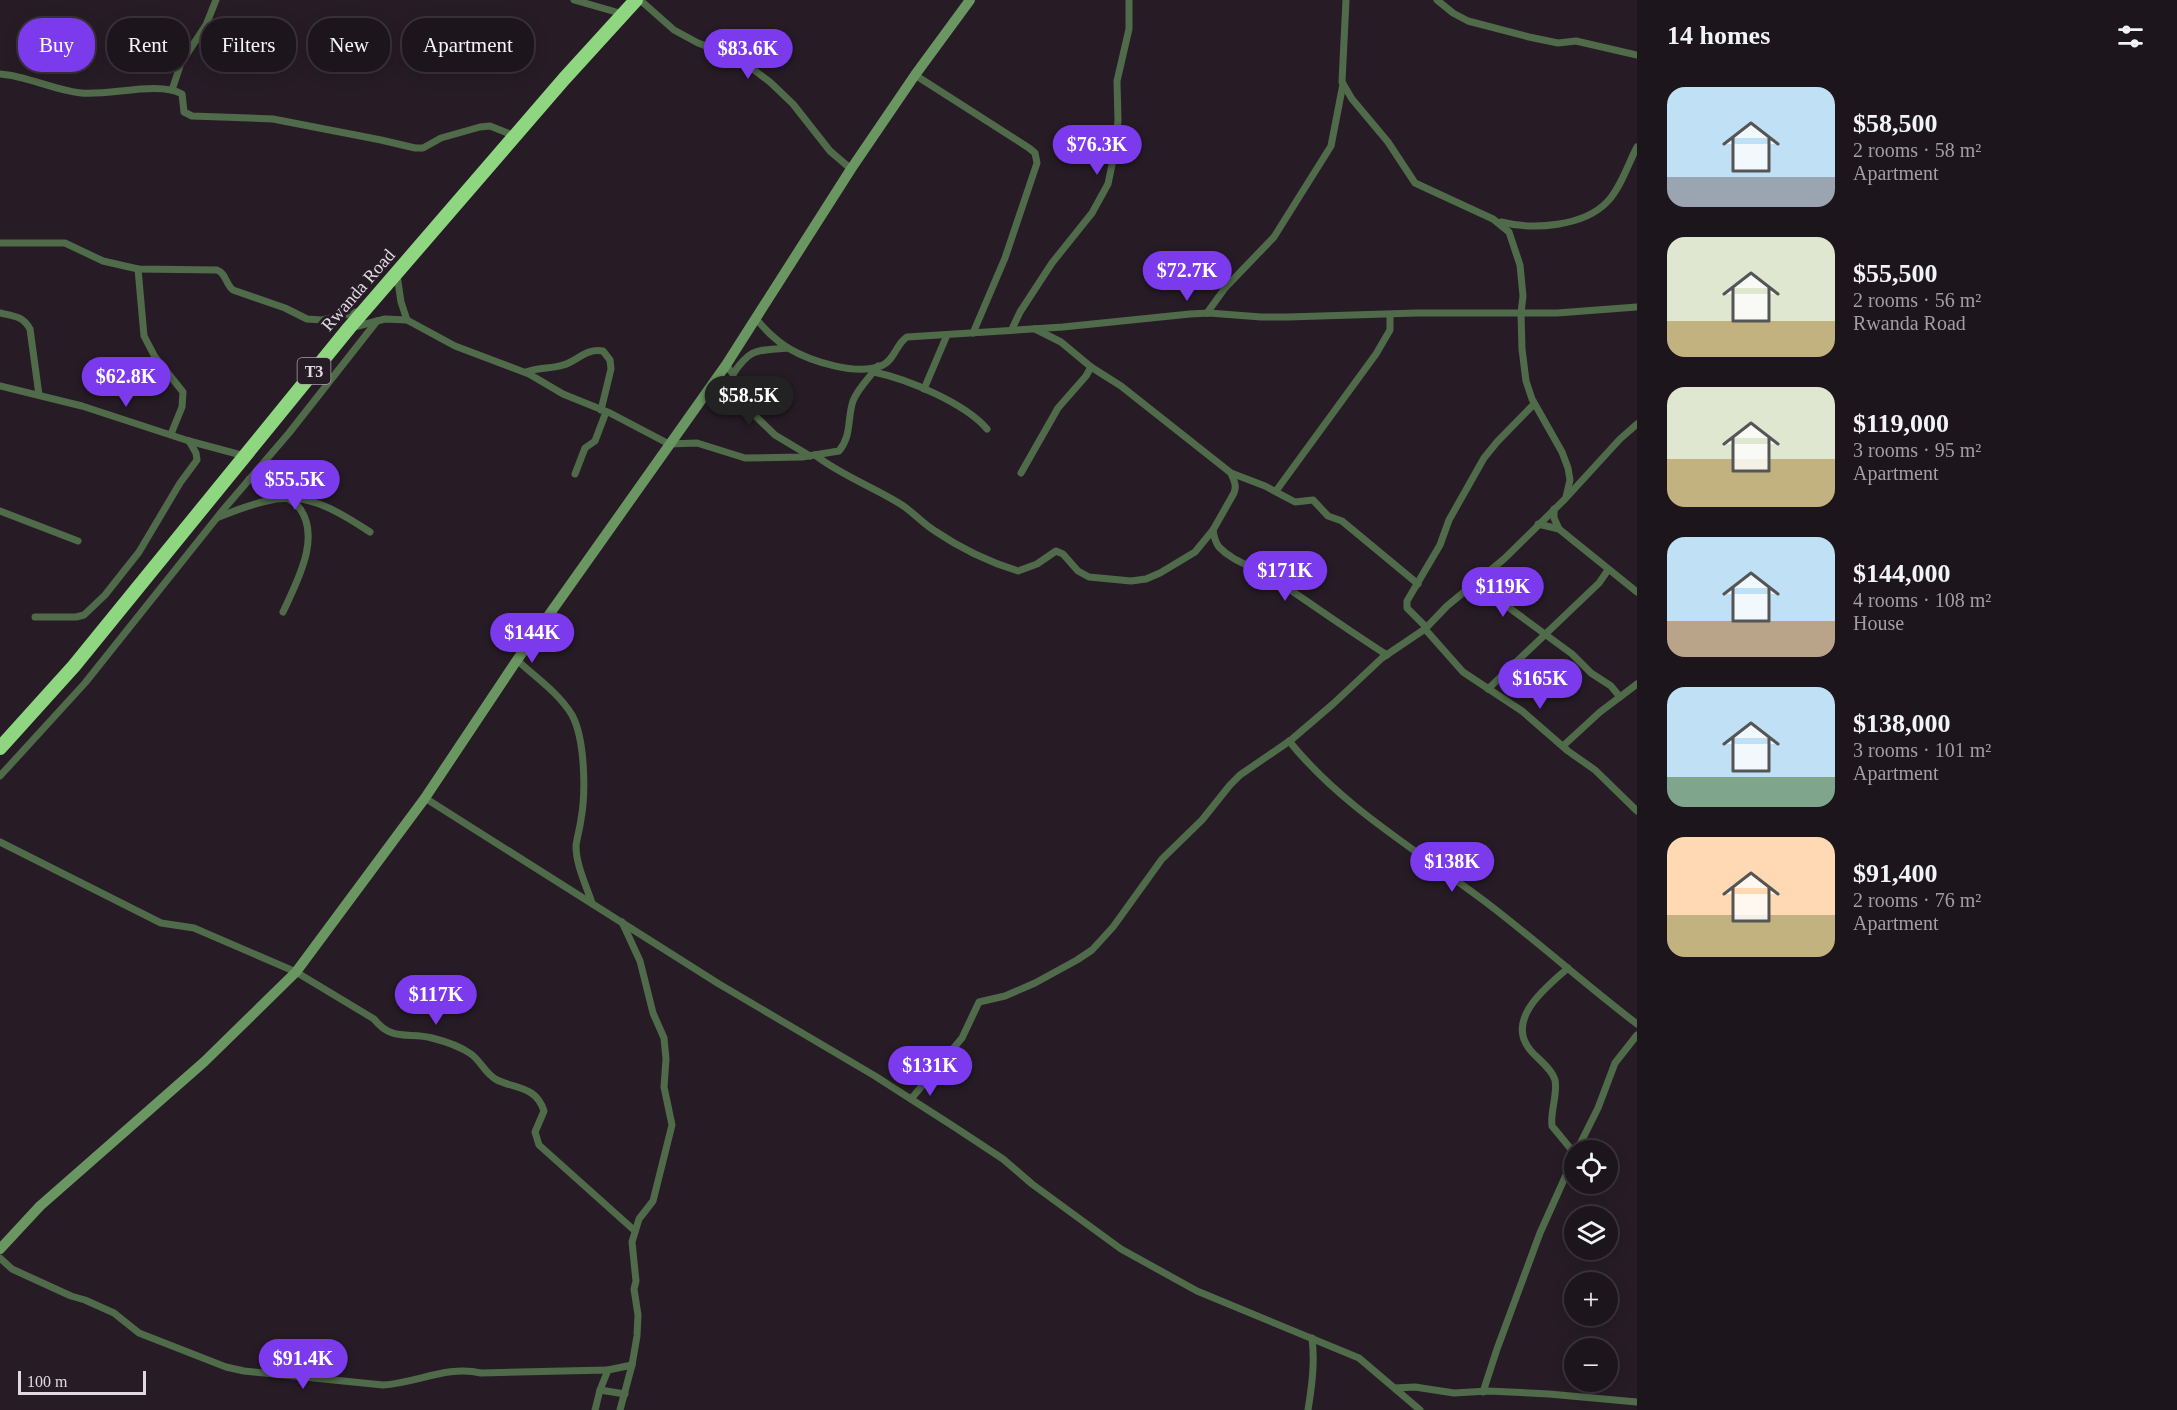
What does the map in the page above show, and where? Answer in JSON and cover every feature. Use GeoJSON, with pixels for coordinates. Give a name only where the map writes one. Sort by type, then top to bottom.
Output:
{"type":"FeatureCollection","features":[{"type":"Feature","properties":{"kind":"highway","name":"Rwanda Road"},"geometry":{"type":"LineString","coordinates":[[1,746],[74,666],[349,328],[515,136],[638,0]]}},
{"type":"Feature","properties":{"kind":"street"},"geometry":{"type":"LineString","coordinates":[[172,90],[181,63],[206,25],[216,0]]}},
{"type":"Feature","properties":{"kind":"street"},"geometry":{"type":"LineString","coordinates":[[574,0],[623,14]]}},
{"type":"Feature","properties":{"kind":"street"},"geometry":{"type":"LineString","coordinates":[[638,0],[674,30],[698,43],[738,58],[770,82],[793,104],[830,151],[851,169]]}},
{"type":"Feature","properties":{"kind":"street"},"geometry":{"type":"LineString","coordinates":[[0,1249],[48,1199],[204,1062],[296,972],[424,798],[517,660],[726,365],[851,169],[970,0]]}},
{"type":"Feature","properties":{"kind":"street"},"geometry":{"type":"LineString","coordinates":[[1012,329],[1020,312],[1052,263],[1092,213],[1108,184],[1118,121],[1117,81],[1130,29],[1129,0]]}},
{"type":"Feature","properties":{"kind":"street"},"geometry":{"type":"LineString","coordinates":[[1207,313],[1225,288],[1274,237],[1331,146],[1342,84],[1346,0]]}},
{"type":"Feature","properties":{"kind":"street"},"geometry":{"type":"LineString","coordinates":[[1437,0],[1468,21],[1557,43],[1576,41],[1637,55]]}},
{"type":"Feature","properties":{"kind":"street"},"geometry":{"type":"LineString","coordinates":[[0,74],[19,76],[81,93],[165,88],[182,94],[184,112],[192,116],[273,119],[415,148],[423,148],[441,138],[480,127],[490,126],[515,136]]}},
{"type":"Feature","properties":{"kind":"street"},"geometry":{"type":"LineString","coordinates":[[915,75],[1029,148],[1037,157],[1037,163],[1005,258],[974,333]]}},
{"type":"Feature","properties":{"kind":"street"},"geometry":{"type":"LineString","coordinates":[[1342,84],[1388,142],[1415,183],[1496,221],[1509,224],[1552,226],[1565,224],[1601,207],[1609,200],[1637,147]]}},
{"type":"Feature","properties":{"kind":"street"},"geometry":{"type":"LineString","coordinates":[[1496,221],[1509,232],[1520,265],[1526,381],[1534,404],[1562,452],[1568,468],[1570,480],[1565,499]]}},
{"type":"Feature","properties":{"kind":"street"},"geometry":{"type":"LineString","coordinates":[[0,243],[65,243],[97,259],[138,269],[217,270],[222,272],[228,287],[233,290],[285,308],[307,319],[322,320],[364,311]]}},
{"type":"Feature","properties":{"kind":"street"},"geometry":{"type":"LineString","coordinates":[[138,269],[144,336],[155,357],[183,392],[182,407],[171,434]]}},
{"type":"Feature","properties":{"kind":"street"},"geometry":{"type":"LineString","coordinates":[[397,272],[401,303],[407,320]]}},
{"type":"Feature","properties":{"kind":"street"},"geometry":{"type":"LineString","coordinates":[[349,328],[392,318],[407,320],[455,346],[525,372],[563,394],[604,411],[669,444],[697,443],[745,458],[812,455],[839,451],[844,445],[850,426],[857,392],[876,369],[894,356],[901,342],[907,337],[1073,326],[1207,313],[1261,317],[1521,313],[1637,307]]}},
{"type":"Feature","properties":{"kind":"street"},"geometry":{"type":"LineString","coordinates":[[0,314],[20,317],[27,322],[30,329],[39,395]]}},
{"type":"Feature","properties":{"kind":"street"},"geometry":{"type":"LineString","coordinates":[[1276,492],[1376,354],[1390,330],[1390,315]]}},
{"type":"Feature","properties":{"kind":"street"},"geometry":{"type":"LineString","coordinates":[[756,319],[788,348],[829,364],[862,370],[876,369],[969,411],[987,429]]}},
{"type":"Feature","properties":{"kind":"street"},"geometry":{"type":"LineString","coordinates":[[0,776],[85,683],[217,518],[289,433],[377,321]]}},
{"type":"Feature","properties":{"kind":"street"},"geometry":{"type":"LineString","coordinates":[[1032,328],[1061,342],[1231,473],[1298,503],[1313,500],[1328,516],[1341,521],[1418,584]]}},
{"type":"Feature","properties":{"kind":"street"},"geometry":{"type":"LineString","coordinates":[[924,389],[947,335]]}},
{"type":"Feature","properties":{"kind":"street"},"geometry":{"type":"LineString","coordinates":[[733,375],[749,354],[788,348]]}},
{"type":"Feature","properties":{"kind":"street"},"geometry":{"type":"LineString","coordinates":[[525,372],[564,365],[589,351],[603,351],[610,360],[611,369],[604,411],[595,441],[585,448],[575,474]]}},
{"type":"Feature","properties":{"kind":"street"},"geometry":{"type":"LineString","coordinates":[[726,365],[733,375],[734,393],[775,435],[844,476],[869,485],[960,546],[1018,571],[1037,564],[1056,551],[1063,554],[1078,571],[1089,577],[1131,581],[1146,579],[1160,573],[1195,552],[1213,530],[1236,488],[1231,473]]}},
{"type":"Feature","properties":{"kind":"street"},"geometry":{"type":"LineString","coordinates":[[1021,473],[1058,408],[1091,367]]}},
{"type":"Feature","properties":{"kind":"street"},"geometry":{"type":"LineString","coordinates":[[0,386],[82,406],[189,441],[245,456]]}},
{"type":"Feature","properties":{"kind":"street"},"geometry":{"type":"LineString","coordinates":[[1534,404],[1484,458],[1458,504],[1440,545],[1408,597],[1407,604],[1410,612],[1463,672],[1522,711],[1595,770],[1637,811]]}},
{"type":"Feature","properties":{"kind":"street"},"geometry":{"type":"LineString","coordinates":[[910,1099],[962,1038],[980,1002],[1005,996],[1035,983],[1092,950],[1113,927],[1162,859],[1202,820],[1230,784],[1289,741],[1387,655],[1426,628],[1474,582],[1504,559],[1637,424]]}},
{"type":"Feature","properties":{"kind":"street"},"geometry":{"type":"LineString","coordinates":[[35,617],[84,615],[105,595],[139,552],[180,483],[197,460],[189,441]]}},
{"type":"Feature","properties":{"kind":"street"},"geometry":{"type":"LineString","coordinates":[[249,479],[261,482],[298,505],[305,519],[309,538],[305,560],[283,612]]}},
{"type":"Feature","properties":{"kind":"street"},"geometry":{"type":"LineString","coordinates":[[217,518],[248,506],[286,498],[302,498],[339,512],[370,532]]}},
{"type":"Feature","properties":{"kind":"street"},"geometry":{"type":"LineString","coordinates":[[1554,509],[1559,529],[1637,592]]}},
{"type":"Feature","properties":{"kind":"street"},"geometry":{"type":"LineString","coordinates":[[0,511],[78,540]]}},
{"type":"Feature","properties":{"kind":"street"},"geometry":{"type":"LineString","coordinates":[[1538,524],[1559,529]]}},
{"type":"Feature","properties":{"kind":"street"},"geometry":{"type":"LineString","coordinates":[[1213,530],[1216,542],[1226,553],[1269,576],[1387,655]]}},
{"type":"Feature","properties":{"kind":"street"},"geometry":{"type":"LineString","coordinates":[[1488,689],[1599,583],[1608,570]]}},
{"type":"Feature","properties":{"kind":"street"},"geometry":{"type":"LineString","coordinates":[[1474,582],[1580,660],[1591,673],[1614,689],[1620,697]]}},
{"type":"Feature","properties":{"kind":"street"},"geometry":{"type":"LineString","coordinates":[[517,660],[560,699],[571,714],[578,731],[583,782],[582,817],[576,844],[577,856],[592,904]]}},
{"type":"Feature","properties":{"kind":"street"},"geometry":{"type":"LineString","coordinates":[[1563,746],[1637,684]]}},
{"type":"Feature","properties":{"kind":"street"},"geometry":{"type":"LineString","coordinates":[[1289,741],[1308,764],[1394,837],[1488,904],[1637,1024]]}},
{"type":"Feature","properties":{"kind":"street"},"geometry":{"type":"LineString","coordinates":[[424,798],[719,984],[844,1057],[1003,1159],[1032,1184],[1121,1249],[1197,1291],[1365,1362],[1420,1410]]}},
{"type":"Feature","properties":{"kind":"street"},"geometry":{"type":"LineString","coordinates":[[0,842],[161,923],[194,928],[296,972],[374,1019],[380,1027],[395,1035],[431,1037],[470,1054],[494,1078],[524,1088],[538,1100],[544,1111],[535,1132],[538,1145],[635,1230]]}},
{"type":"Feature","properties":{"kind":"street"},"geometry":{"type":"LineString","coordinates":[[620,1410],[636,1348],[638,1318],[631,1247],[639,1219],[653,1201],[672,1125],[664,1087],[666,1059],[664,1038],[652,1013],[640,961],[622,922]]}},
{"type":"Feature","properties":{"kind":"street"},"geometry":{"type":"LineString","coordinates":[[1564,1140],[1552,1126],[1555,1081],[1552,1074],[1525,1043],[1523,1024],[1526,1013],[1534,1000],[1568,968]]}},
{"type":"Feature","properties":{"kind":"street"},"geometry":{"type":"LineString","coordinates":[[1582,1140],[1598,1108],[1615,1063],[1637,1035]]}},
{"type":"Feature","properties":{"kind":"street"},"geometry":{"type":"LineString","coordinates":[[1483,1392],[1540,1233],[1564,1180]]}},
{"type":"Feature","properties":{"kind":"street"},"geometry":{"type":"LineString","coordinates":[[0,1258],[12,1269],[114,1313],[139,1334],[226,1367],[244,1371],[383,1385],[404,1384],[446,1371],[472,1371],[481,1374],[608,1370],[632,1365]]}},
{"type":"Feature","properties":{"kind":"street"},"geometry":{"type":"LineString","coordinates":[[1308,1410],[1314,1359],[1311,1338]]}},
{"type":"Feature","properties":{"kind":"street"},"geometry":{"type":"LineString","coordinates":[[595,1410],[608,1370]]}},
{"type":"Feature","properties":{"kind":"street"},"geometry":{"type":"LineString","coordinates":[[1395,1388],[1416,1387],[1454,1393],[1550,1394],[1637,1402]]}},
{"type":"Feature","properties":{"kind":"street"},"geometry":{"type":"LineString","coordinates":[[600,1390],[625,1394]]}}]}
